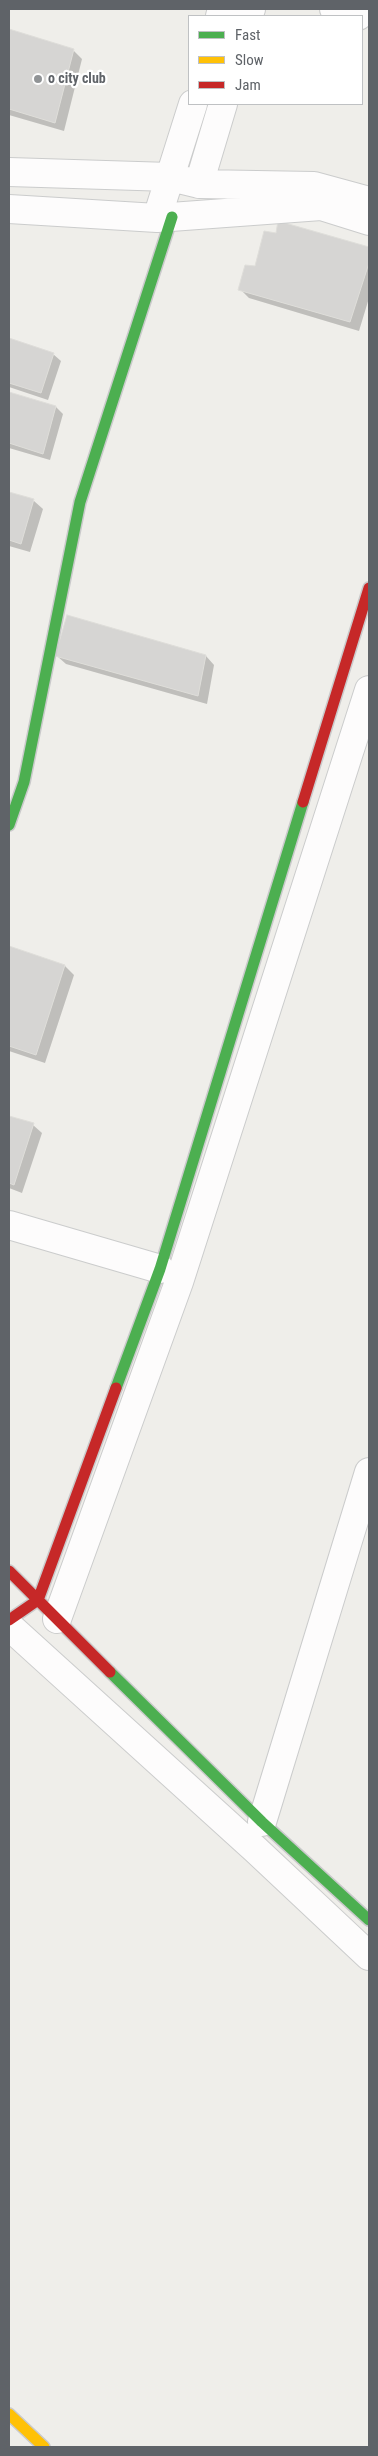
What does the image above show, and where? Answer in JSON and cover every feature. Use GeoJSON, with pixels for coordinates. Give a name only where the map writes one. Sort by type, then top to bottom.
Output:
{"type":"FeatureCollection","features":[{"type":"Feature","properties":{"kind":"street"},"geometry":{"type":"LineString","coordinates":[[334,9],[354,15]]}},
{"type":"Feature","properties":{"kind":"street"},"geometry":{"type":"LineString","coordinates":[[9,825],[24,782],[80,502],[165,218],[170,178],[193,105]]}},
{"type":"Feature","properties":{"kind":"street"},"geometry":{"type":"LineString","coordinates":[[199,184],[223,105]]}},
{"type":"Feature","properties":{"kind":"street"},"geometry":{"type":"LineString","coordinates":[[9,172],[170,178],[199,184],[314,186],[369,200]]}},
{"type":"Feature","properties":{"kind":"street"},"geometry":{"type":"LineString","coordinates":[[9,209],[165,218],[320,206],[369,221]]}},
{"type":"Feature","properties":{"kind":"street"},"geometry":{"type":"LineString","coordinates":[[9,1620],[38,1600],[160,1269],[369,588]]}},
{"type":"Feature","properties":{"kind":"street"},"geometry":{"type":"LineString","coordinates":[[57,1618],[179,1282],[369,690]]}},
{"type":"Feature","properties":{"kind":"street"},"geometry":{"type":"LineString","coordinates":[[9,1225],[160,1269]]}},
{"type":"Feature","properties":{"kind":"street"},"geometry":{"type":"LineString","coordinates":[[262,1822],[369,1472]]}},
{"type":"Feature","properties":{"kind":"street"},"geometry":{"type":"LineString","coordinates":[[9,1571],[262,1822],[369,1920]]}},
{"type":"Feature","properties":{"kind":"street"},"geometry":{"type":"LineString","coordinates":[[9,1626],[256,1850],[369,1956]]}},
{"type":"Feature","properties":{"kind":"street"},"geometry":{"type":"LineString","coordinates":[[9,2414],[44,2447]]}},
{"type":"Feature","properties":{"kind":"building","name":"o city club"},"geometry":{"type":"Polygon","coordinates":[[[9,29],[74,49],[55,123],[9,109],[9,29]]]}},
{"type":"Feature","properties":{"kind":"building"},"geometry":{"type":"Polygon","coordinates":[[[278,221],[369,247],[369,263],[350,322],[238,290],[245,265],[255,266],[264,231],[276,233],[278,221]]]}},
{"type":"Feature","properties":{"kind":"building"},"geometry":{"type":"Polygon","coordinates":[[[9,338],[54,353],[41,393],[9,383],[9,338]]]}},
{"type":"Feature","properties":{"kind":"building"},"geometry":{"type":"Polygon","coordinates":[[[9,392],[56,406],[43,454],[9,443],[9,392]]]}},
{"type":"Feature","properties":{"kind":"building"},"geometry":{"type":"Polygon","coordinates":[[[9,492],[34,499],[21,544],[9,540],[9,492]]]}},
{"type":"Feature","properties":{"kind":"building"},"geometry":{"type":"Polygon","coordinates":[[[67,615],[206,655],[198,696],[55,656],[67,615]]]}},
{"type":"Feature","properties":{"kind":"building"},"geometry":{"type":"Polygon","coordinates":[[[9,946],[65,965],[36,1055],[9,1046],[9,946]]]}},
{"type":"Feature","properties":{"kind":"building"},"geometry":{"type":"Polygon","coordinates":[[[9,1116],[34,1123],[14,1185],[9,1183],[9,1116]]]}},
{"type":"Feature","properties":{"kind":"traffic: fast"},"geometry":{"type":"LineString","coordinates":[[9,825],[24,782],[80,502],[172,217]]}},
{"type":"Feature","properties":{"kind":"traffic: fast"},"geometry":{"type":"LineString","coordinates":[[116,1388],[160,1269],[303,802]]}},
{"type":"Feature","properties":{"kind":"traffic: fast"},"geometry":{"type":"LineString","coordinates":[[110,1672],[262,1822],[369,1920]]}},
{"type":"Feature","properties":{"kind":"traffic: slow"},"geometry":{"type":"LineString","coordinates":[[9,2414],[44,2447]]}},
{"type":"Feature","properties":{"kind":"traffic: jam"},"geometry":{"type":"LineString","coordinates":[[303,802],[369,588]]}},
{"type":"Feature","properties":{"kind":"traffic: jam"},"geometry":{"type":"LineString","coordinates":[[9,1620],[38,1600],[116,1388]]}},
{"type":"Feature","properties":{"kind":"traffic: jam"},"geometry":{"type":"LineString","coordinates":[[9,1571],[110,1672]]}},
{"type":"Feature","properties":{"kind":"place","name":"o city club"},"geometry":{"type":"Point","coordinates":[38,79]}}]}
